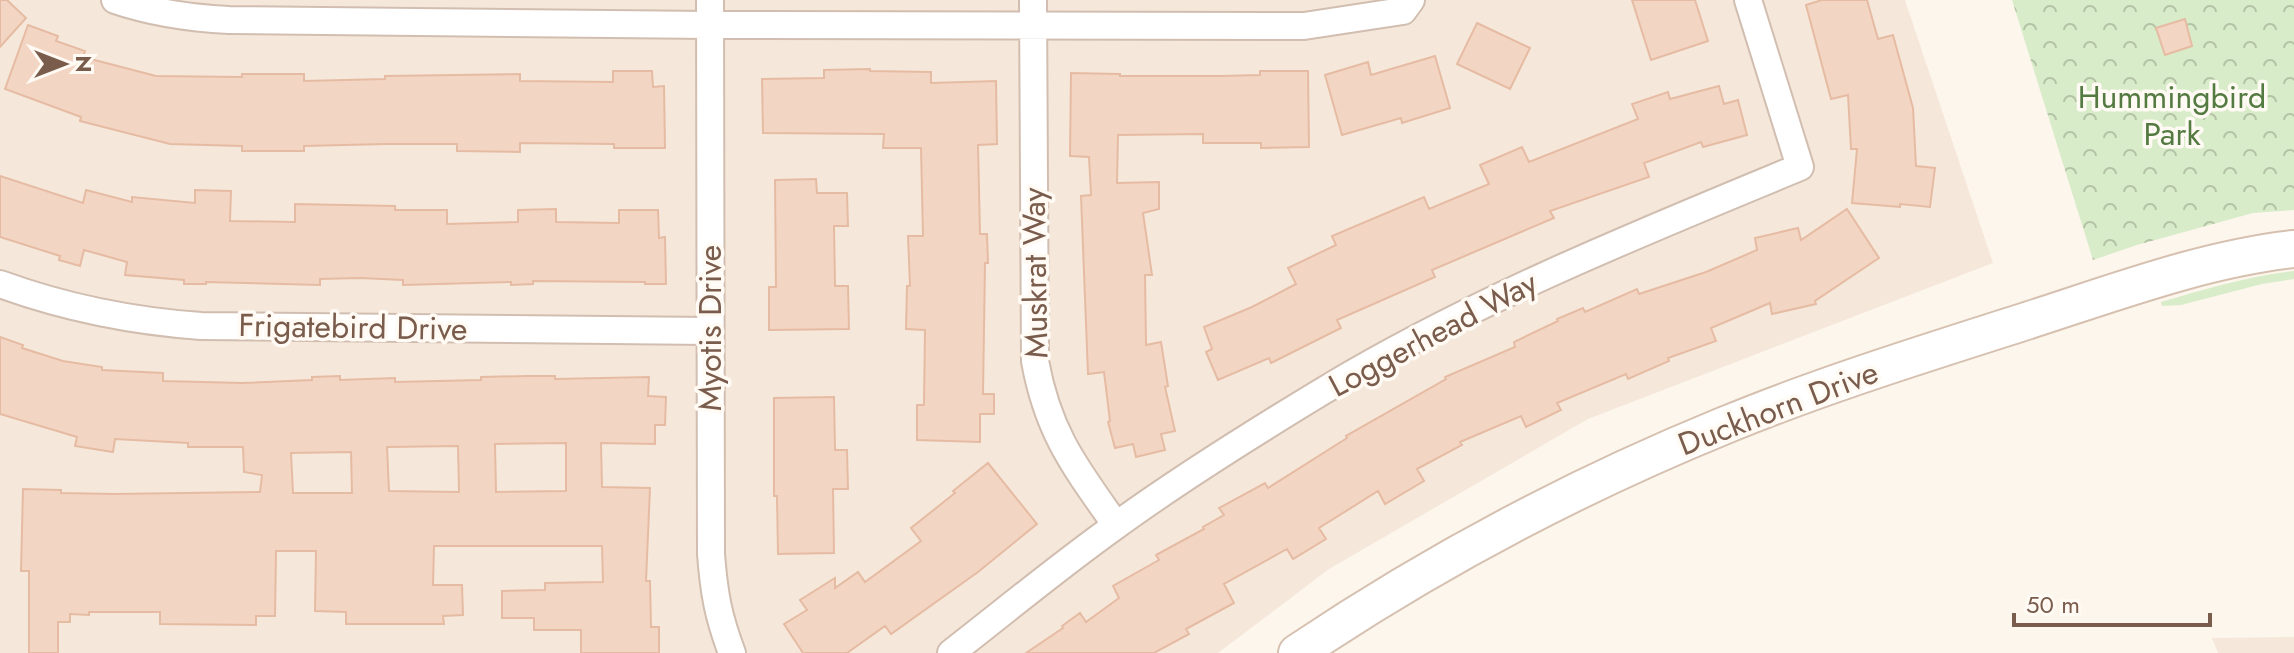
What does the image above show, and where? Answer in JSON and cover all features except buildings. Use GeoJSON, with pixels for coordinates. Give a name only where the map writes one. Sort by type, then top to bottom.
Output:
{"type":"FeatureCollection","features":[{"type":"Feature","properties":{"kind":"street"},"geometry":{"type":"LineString","coordinates":[[115,0],[185,18],[229,20],[710,12],[1033,12],[1304,26],[1403,11],[1411,0]]}},
{"type":"Feature","properties":{"kind":"street","name":"Loggerhead Way"},"geometry":{"type":"LineString","coordinates":[[951,653],[1116,525],[1299,406],[1411,342],[1544,276],[1800,167],[1748,0]]}},
{"type":"Feature","properties":{"kind":"street","name":"Myotis Drive"},"geometry":{"type":"LineString","coordinates":[[710,12],[711,554],[715,598],[732,653]]}},
{"type":"Feature","properties":{"kind":"street","name":"Muskrat Way"},"geometry":{"type":"LineString","coordinates":[[1033,12],[1035,361],[1041,391],[1056,434],[1116,525]]}},
{"type":"Feature","properties":{"kind":"street","name":"Duckhorn Drive"},"geometry":{"type":"LineString","coordinates":[[1297,653],[1422,574],[1506,527],[1592,484],[1724,425],[1859,375],[2168,277],[2213,264],[2294,249]]}},
{"type":"Feature","properties":{"kind":"street","name":"Frigatebird Drive"},"geometry":{"type":"LineString","coordinates":[[0,284],[81,310],[201,326],[710,331]]}},
{"type":"Feature","properties":{"kind":"shaded area"},"geometry":{"type":"Polygon","coordinates":[[[0,0],[1905,0],[1993,263],[1588,419],[1329,569],[1218,653],[0,653],[0,0]]]}},
{"type":"Feature","properties":{"kind":"shaded area"},"geometry":{"type":"Polygon","coordinates":[[[2294,637],[2294,653],[2218,653],[2212,638],[2294,637]]]}},
{"type":"Feature","properties":{"kind":"green space","name":"Hummingbird Park"},"geometry":{"type":"Polygon","coordinates":[[[2012,0],[2294,0],[2294,210],[2253,213],[2093,260],[2012,0]]]}},
{"type":"Feature","properties":{"kind":"green space"},"geometry":{"type":"Polygon","coordinates":[[[2294,271],[2294,279],[2181,305],[2162,306],[2161,302],[2244,280],[2294,271]]]}}]}
